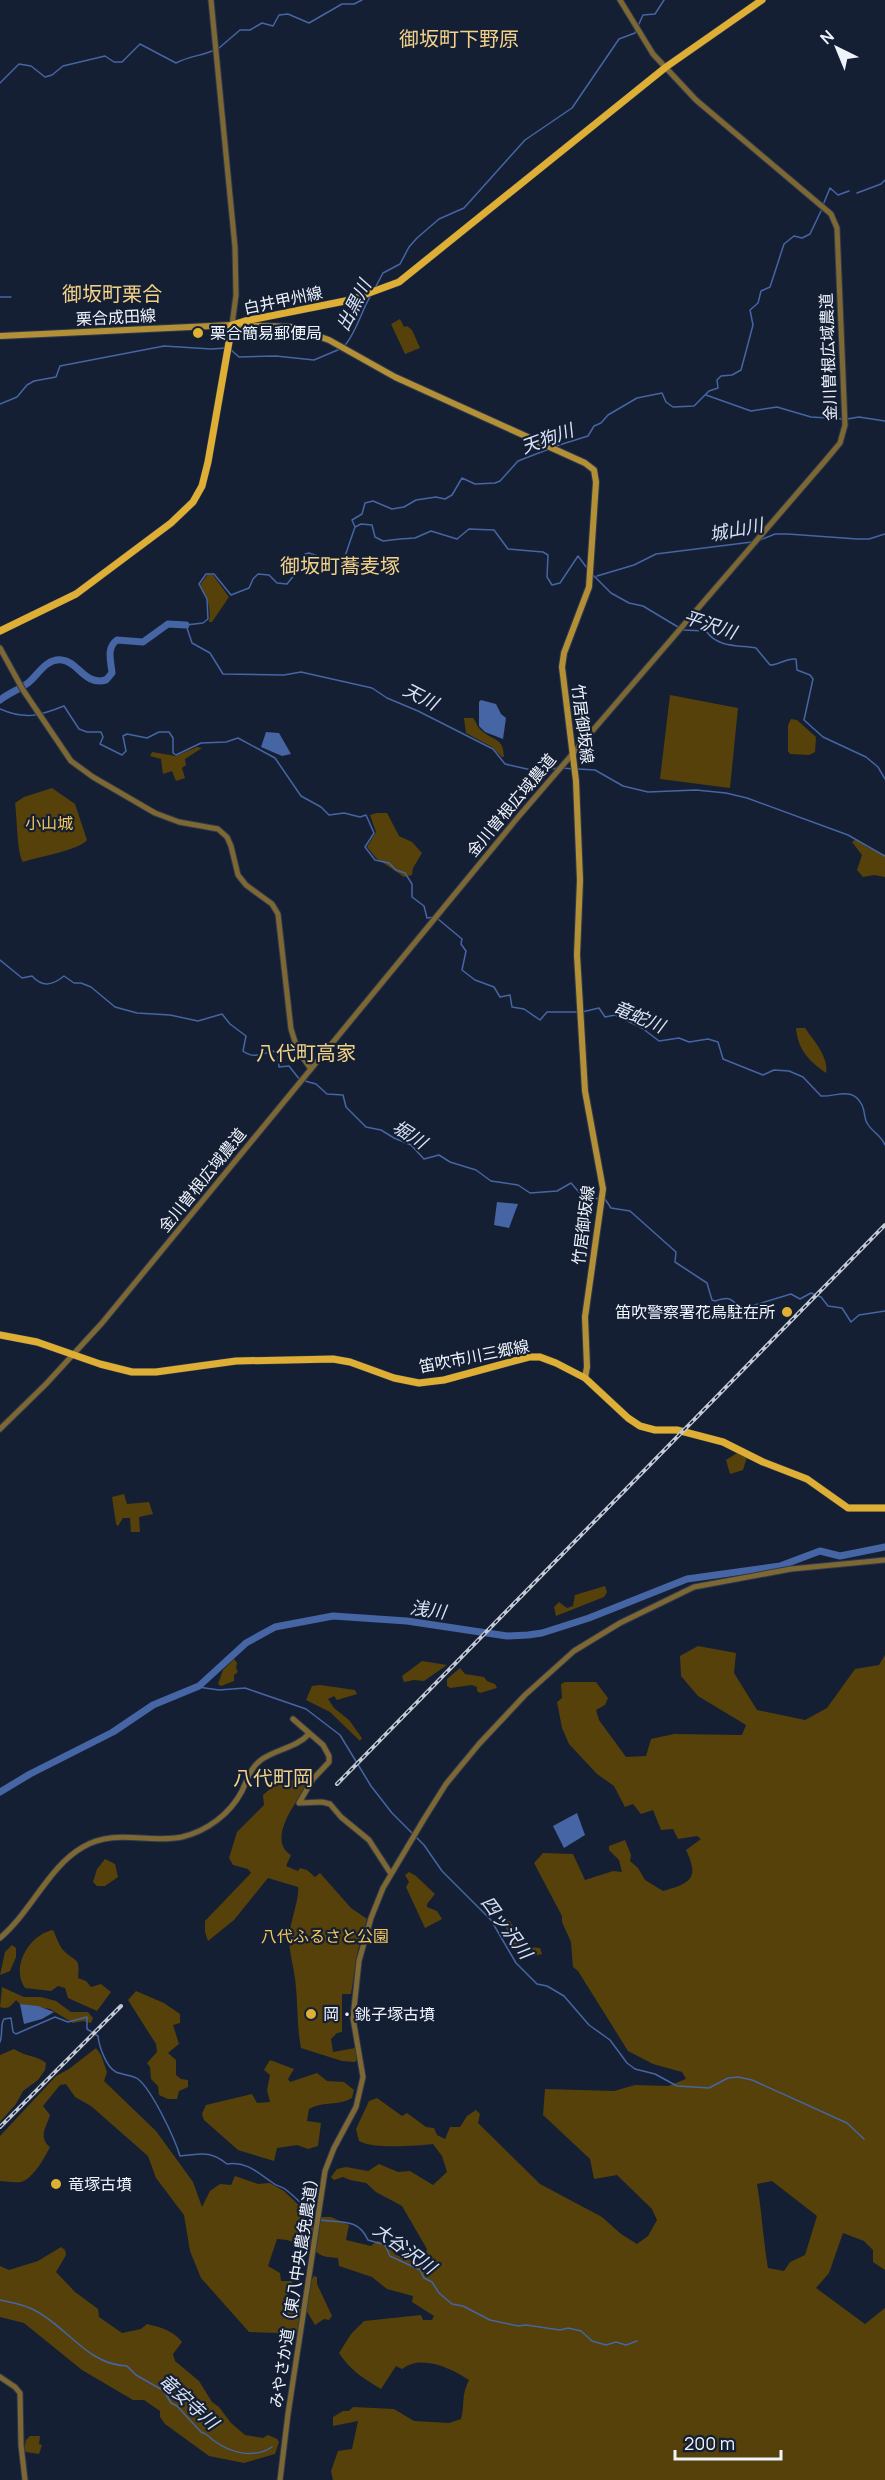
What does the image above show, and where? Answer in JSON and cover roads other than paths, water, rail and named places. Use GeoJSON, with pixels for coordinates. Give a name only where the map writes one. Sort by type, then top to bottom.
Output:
{"type":"FeatureCollection","features":[{"type":"Feature","properties":{"kind":"main road","name":"白井甲州線"},"geometry":{"type":"LineString","coordinates":[[0,631],[76,594],[171,523],[190,506],[204,482],[232,325],[371,294],[410,274],[666,67],[762,0]]}},
{"type":"Feature","properties":{"kind":"main road","name":"栗合成田線"},"geometry":{"type":"LineString","coordinates":[[0,336],[232,325]]}},
{"type":"Feature","properties":{"kind":"main road","name":"竹居御坂線"},"geometry":{"type":"LineString","coordinates":[[232,325],[292,327],[314,333],[395,376],[590,465],[596,474],[589,587],[563,660],[575,769],[580,880],[577,955],[586,1107],[600,1168],[602,1198],[585,1317],[587,1367],[585,1378]]}},
{"type":"Feature","properties":{"kind":"main road","name":"笛吹市川三郷線"},"geometry":{"type":"LineString","coordinates":[[0,1335],[37,1342],[100,1364],[132,1372],[156,1372],[236,1361],[333,1359],[350,1362],[394,1378],[419,1383],[444,1380],[521,1359],[540,1357],[585,1378],[628,1418],[640,1426],[655,1430],[677,1430],[723,1442],[763,1462],[807,1479],[848,1508],[885,1508]]}},
{"type":"Feature","properties":{"kind":"street"},"geometry":{"type":"LineString","coordinates":[[211,0],[235,247],[236,295],[232,325]]}},
{"type":"Feature","properties":{"kind":"street","name":"金川曽根広域農道"},"geometry":{"type":"LineString","coordinates":[[0,1428],[102,1323],[559,768],[838,446],[842,438],[844,416],[837,228],[831,214],[696,100],[653,54],[620,0]]}},
{"type":"Feature","properties":{"kind":"street"},"geometry":{"type":"LineString","coordinates":[[0,648],[22,690],[66,755],[80,769],[155,813],[179,822],[219,829],[227,837],[238,875],[246,885],[272,904],[278,914],[291,1029],[298,1051],[311,1068]]}},
{"type":"Feature","properties":{"kind":"street","name":"みやさか道（東八中央農免農道）"},"geometry":{"type":"LineString","coordinates":[[280,2480],[324,2171],[356,2107],[363,2077],[353,2018],[359,1961],[371,1918],[391,1874],[446,1784],[479,1744],[525,1695],[574,1651],[620,1623],[694,1587],[791,1569],[885,1560]]}},
{"type":"Feature","properties":{"kind":"street"},"geometry":{"type":"LineString","coordinates":[[293,1719],[328,1751],[329,1762],[313,1779],[299,1803],[330,1804],[341,1817],[369,1840],[391,1874]]}},
{"type":"Feature","properties":{"kind":"street"},"geometry":{"type":"LineString","coordinates":[[0,1938],[25,1913],[61,1864],[82,1847],[112,1836],[173,1838],[205,1828],[228,1811],[259,1761],[297,1744],[309,1734]]}},
{"type":"Feature","properties":{"kind":"street"},"geometry":{"type":"LineString","coordinates":[[0,2377],[20,2393],[21,2445],[25,2480]]}},
{"type":"Feature","properties":{"kind":"water"},"geometry":{"type":"Polygon","coordinates":[[[481,700],[496,704],[506,718],[503,739],[485,732],[479,726],[479,702],[481,700]]]}},
{"type":"Feature","properties":{"kind":"water"},"geometry":{"type":"Polygon","coordinates":[[[266,732],[279,733],[291,754],[282,756],[261,747],[266,732]]]}},
{"type":"Feature","properties":{"kind":"water"},"geometry":{"type":"Polygon","coordinates":[[[497,1202],[518,1204],[509,1228],[494,1225],[497,1202]]]}},
{"type":"Feature","properties":{"kind":"water"},"geometry":{"type":"Polygon","coordinates":[[[577,1813],[585,1835],[564,1848],[553,1826],[577,1813]]]}},
{"type":"Feature","properties":{"kind":"water"},"geometry":{"type":"Polygon","coordinates":[[[20,2004],[38,2006],[54,2012],[42,2019],[24,2024],[20,2004]]]}},
{"type":"Feature","properties":{"kind":"waterway"},"geometry":{"type":"LineString","coordinates":[[219,48],[240,30],[250,30],[262,23],[273,26],[279,15],[288,14],[309,23],[342,4],[354,4],[362,0]]}},
{"type":"Feature","properties":{"kind":"waterway","name":"出黒川"},"geometry":{"type":"LineString","coordinates":[[638,26],[643,15],[655,14],[664,0]]}},
{"type":"Feature","properties":{"kind":"waterway","name":"出黒川"},"geometry":{"type":"LineString","coordinates":[[375,288],[383,273],[400,264],[417,238],[439,219],[464,208],[525,140],[572,108],[619,39],[635,33],[636,30]]}},
{"type":"Feature","properties":{"kind":"waterway"},"geometry":{"type":"LineString","coordinates":[[0,83],[19,64],[31,66],[45,77],[52,75],[63,66],[105,56],[114,62],[122,62],[140,44],[176,63],[215,50]]}},
{"type":"Feature","properties":{"kind":"waterway","name":"天狗川"},"geometry":{"type":"LineString","coordinates":[[857,193],[881,184],[885,180]]}},
{"type":"Feature","properties":{"kind":"waterway","name":"天狗川"},"geometry":{"type":"LineString","coordinates":[[823,205],[830,188],[838,195],[849,191]]}},
{"type":"Feature","properties":{"kind":"waterway","name":"天狗川"},"geometry":{"type":"LineString","coordinates":[[556,446],[588,436],[594,426],[601,423],[608,415],[637,398],[662,393],[666,402],[673,407],[694,406],[709,391],[718,388],[717,380],[721,376],[732,375],[741,370],[753,325],[750,310],[758,303],[761,291],[770,287],[784,244],[794,236],[802,238],[810,234],[821,211]]}},
{"type":"Feature","properties":{"kind":"waterway","name":"出黒川"},"geometry":{"type":"LineString","coordinates":[[344,346],[352,336],[371,295]]}},
{"type":"Feature","properties":{"kind":"waterway"},"geometry":{"type":"LineString","coordinates":[[0,297],[11,297]]}},
{"type":"Feature","properties":{"kind":"waterway","name":"出黒川"},"geometry":{"type":"LineString","coordinates":[[0,404],[17,397],[27,385],[34,381],[56,377],[60,366],[164,346],[226,348]]}},
{"type":"Feature","properties":{"kind":"waterway","name":"出黒川"},"geometry":{"type":"LineString","coordinates":[[230,349],[239,357],[276,356],[314,360],[340,349]]}},
{"type":"Feature","properties":{"kind":"waterway"},"geometry":{"type":"LineString","coordinates":[[706,395],[751,411],[777,407],[811,417],[843,419]]}},
{"type":"Feature","properties":{"kind":"waterway"},"geometry":{"type":"LineString","coordinates":[[847,419],[859,417],[885,421]]}},
{"type":"Feature","properties":{"kind":"waterway","name":"天狗川"},"geometry":{"type":"LineString","coordinates":[[355,527],[352,520],[362,514],[365,503],[373,501],[392,509],[404,507],[416,500],[436,497],[445,499],[452,495],[462,478],[475,484],[495,483],[500,481],[518,461],[549,449]]}},
{"type":"Feature","properties":{"kind":"waterway"},"geometry":{"type":"LineString","coordinates":[[558,768],[536,771],[505,764],[493,749],[387,698],[372,688],[301,672],[284,675],[223,674],[210,653],[192,643],[186,625],[203,623],[208,619],[207,599],[199,584],[206,574],[214,574],[231,595],[249,588],[258,574],[269,575],[277,583],[287,584],[305,554],[309,553],[336,562],[344,559],[355,527],[361,524],[372,525],[375,537],[383,541],[415,538],[431,531],[457,539],[469,529],[494,530],[508,549],[543,552],[548,555],[547,577],[552,585],[560,583],[578,556],[587,568]]}},
{"type":"Feature","properties":{"kind":"waterway","name":"城山川"},"geometry":{"type":"LineString","coordinates":[[760,540],[775,534],[857,539],[869,539],[885,534]]}},
{"type":"Feature","properties":{"kind":"waterway","name":"城山川"},"geometry":{"type":"LineString","coordinates":[[597,576],[634,565],[656,554],[752,542]]}},
{"type":"Feature","properties":{"kind":"waterway","name":"平沢川"},"geometry":{"type":"LineString","coordinates":[[592,574],[611,593],[629,603],[643,606],[678,627]]}},
{"type":"Feature","properties":{"kind":"waterway","name":"天川"},"geometry":{"type":"LineString","coordinates":[[0,700],[28,683],[47,664],[56,660],[68,661],[92,680],[106,680],[112,673],[110,651],[117,640],[143,642],[168,624],[186,625]]}},
{"type":"Feature","properties":{"kind":"waterway","name":"平沢川"},"geometry":{"type":"LineString","coordinates":[[682,630],[706,631],[722,643],[756,648],[770,665],[796,659],[797,670],[810,675],[813,679],[804,720],[823,737],[866,757],[878,767],[885,779]]}},
{"type":"Feature","properties":{"kind":"waterway","name":"竜蛇川"},"geometry":{"type":"LineString","coordinates":[[0,709],[25,716],[64,706],[79,729],[87,732],[101,732],[103,737],[100,744],[122,755],[126,751],[123,736],[127,734],[147,738],[159,732],[169,732],[173,738],[173,753],[176,755],[201,743],[226,742],[238,738],[275,758],[301,796],[321,807],[329,815],[344,813],[360,817],[366,815],[374,833],[365,847],[375,860],[389,863],[396,870],[405,873],[412,884],[412,897],[424,906],[427,918],[434,917]]}},
{"type":"Feature","properties":{"kind":"waterway","name":"天川"},"geometry":{"type":"LineString","coordinates":[[563,768],[573,769]]}},
{"type":"Feature","properties":{"kind":"waterway","name":"天川"},"geometry":{"type":"LineString","coordinates":[[578,769],[595,770],[623,786],[648,792],[696,790],[747,798],[848,835],[885,856]]}},
{"type":"Feature","properties":{"kind":"waterway","name":"竜蛇川"},"geometry":{"type":"LineString","coordinates":[[438,919],[462,939],[461,944],[466,951],[462,970],[475,980],[494,987],[500,997],[510,995],[512,1007],[524,1009],[540,1020],[547,1012],[577,1012]]}},
{"type":"Feature","properties":{"kind":"waterway","name":"堀川"},"geometry":{"type":"LineString","coordinates":[[0,960],[22,978],[32,976],[48,984],[64,976],[74,983],[91,987],[115,1007],[137,1013],[170,1015],[198,1021],[222,1014],[230,1024],[246,1036],[243,1051],[254,1055],[273,1051],[278,1054],[279,1067],[289,1066],[300,1080]]}},
{"type":"Feature","properties":{"kind":"waterway","name":"竜蛇川"},"geometry":{"type":"LineString","coordinates":[[582,1012],[599,1008],[605,1017],[615,1015],[642,1028],[659,1041],[679,1038],[689,1042],[708,1039],[718,1042],[723,1059],[763,1075],[774,1070],[789,1071],[803,1077],[821,1096],[844,1094],[854,1096],[862,1105],[867,1123],[885,1145]]}},
{"type":"Feature","properties":{"kind":"waterway","name":"堀川"},"geometry":{"type":"LineString","coordinates":[[305,1081],[316,1084],[327,1094],[343,1095],[346,1107],[366,1127],[381,1130],[411,1145],[424,1159],[439,1155],[450,1162],[476,1170],[491,1181],[518,1185],[530,1193],[557,1191],[571,1183],[586,1200],[600,1198]]}},
{"type":"Feature","properties":{"kind":"waterway","name":"堀川"},"geometry":{"type":"LineString","coordinates":[[605,1199],[611,1208],[630,1211],[676,1252],[675,1262],[707,1283],[712,1300],[730,1299],[745,1308],[791,1294],[800,1299],[811,1293],[821,1297],[828,1306],[842,1308],[851,1322],[859,1315],[885,1311]]}},
{"type":"Feature","properties":{"kind":"waterway","name":"浅川"},"geometry":{"type":"LineString","coordinates":[[0,1792],[30,1774],[113,1732],[153,1705],[199,1686],[246,1643],[275,1627],[333,1616],[407,1621],[507,1636],[528,1635],[542,1633],[589,1618],[687,1579],[780,1566],[820,1551],[840,1556],[885,1547]]}},
{"type":"Feature","properties":{"kind":"waterway","name":"四ッ沢川"},"geometry":{"type":"LineString","coordinates":[[198,1687],[219,1690],[245,1688],[306,1709],[340,1735],[371,1786],[392,1813],[424,1845],[442,1871],[491,1920],[516,1963],[537,1984],[547,1986],[564,1996],[589,2025],[610,2040],[627,2063],[635,2069],[655,2074],[677,2086],[709,2088],[728,2078],[738,2077],[752,2080],[847,2123],[864,2139]]}},
{"type":"Feature","properties":{"kind":"waterway","name":"大谷沢川"},"geometry":{"type":"LineString","coordinates":[[0,2042],[4,2019],[11,2018],[13,2032],[16,2034],[55,2017],[68,2022],[87,2017],[87,2029],[98,2036],[101,2050],[109,2066],[116,2072],[138,2079],[150,2093],[180,2156],[205,2154],[216,2157],[227,2164],[246,2166],[285,2189],[316,2217]]}},
{"type":"Feature","properties":{"kind":"waterway","name":"大谷沢川"},"geometry":{"type":"LineString","coordinates":[[320,2220],[354,2225],[364,2233],[368,2240],[385,2245],[390,2256],[420,2270],[424,2278],[432,2282],[439,2293],[452,2304],[463,2306],[490,2320],[518,2326],[560,2330],[568,2328],[581,2331],[592,2341],[606,2345],[616,2342],[626,2345],[637,2341]]}},
{"type":"Feature","properties":{"kind":"waterway","name":"竜安寺川"},"geometry":{"type":"LineString","coordinates":[[0,2300],[32,2309],[47,2318],[90,2353],[113,2364],[127,2366],[136,2375],[164,2391],[171,2403],[177,2406],[201,2432],[220,2445],[242,2453],[258,2453],[272,2447]]}},
{"type":"Feature","properties":{"kind":"railway"},"geometry":{"type":"LineString","coordinates":[[337,1784],[885,1225]]}},
{"type":"Feature","properties":{"kind":"railway"},"geometry":{"type":"LineString","coordinates":[[0,2127],[121,2006]]}},
{"type":"Feature","properties":{"kind":"place","name":"栗合簡易郵便局"},"geometry":{"type":"Point","coordinates":[198,333]}},
{"type":"Feature","properties":{"kind":"place","name":"笛吹警察署花鳥駐在所"},"geometry":{"type":"Point","coordinates":[787,1312]}},
{"type":"Feature","properties":{"kind":"place","name":"岡・銚子塚古墳"},"geometry":{"type":"Point","coordinates":[311,2014]}},
{"type":"Feature","properties":{"kind":"place","name":"竜塚古墳"},"geometry":{"type":"Point","coordinates":[56,2184]}},
{"type":"Feature","properties":{"kind":"district","name":"御坂町下野原"},"geometry":{"type":"Point","coordinates":[459,38]}},
{"type":"Feature","properties":{"kind":"district","name":"御坂町栗合"},"geometry":{"type":"Point","coordinates":[112,293]}},
{"type":"Feature","properties":{"kind":"district","name":"御坂町蕎麦塚"},"geometry":{"type":"Point","coordinates":[340,565]}},
{"type":"Feature","properties":{"kind":"district","name":"八代町高家"},"geometry":{"type":"Point","coordinates":[306,1052]}},
{"type":"Feature","properties":{"kind":"district","name":"八代町岡"},"geometry":{"type":"Point","coordinates":[273,1777]}},
{"type":"Feature","properties":{"kind":"park label","name":"小山城"},"geometry":{"type":"Point","coordinates":[49,823]}},
{"type":"Feature","properties":{"kind":"park label","name":"八代ふるさと公園"},"geometry":{"type":"Point","coordinates":[325,1936]}}]}
